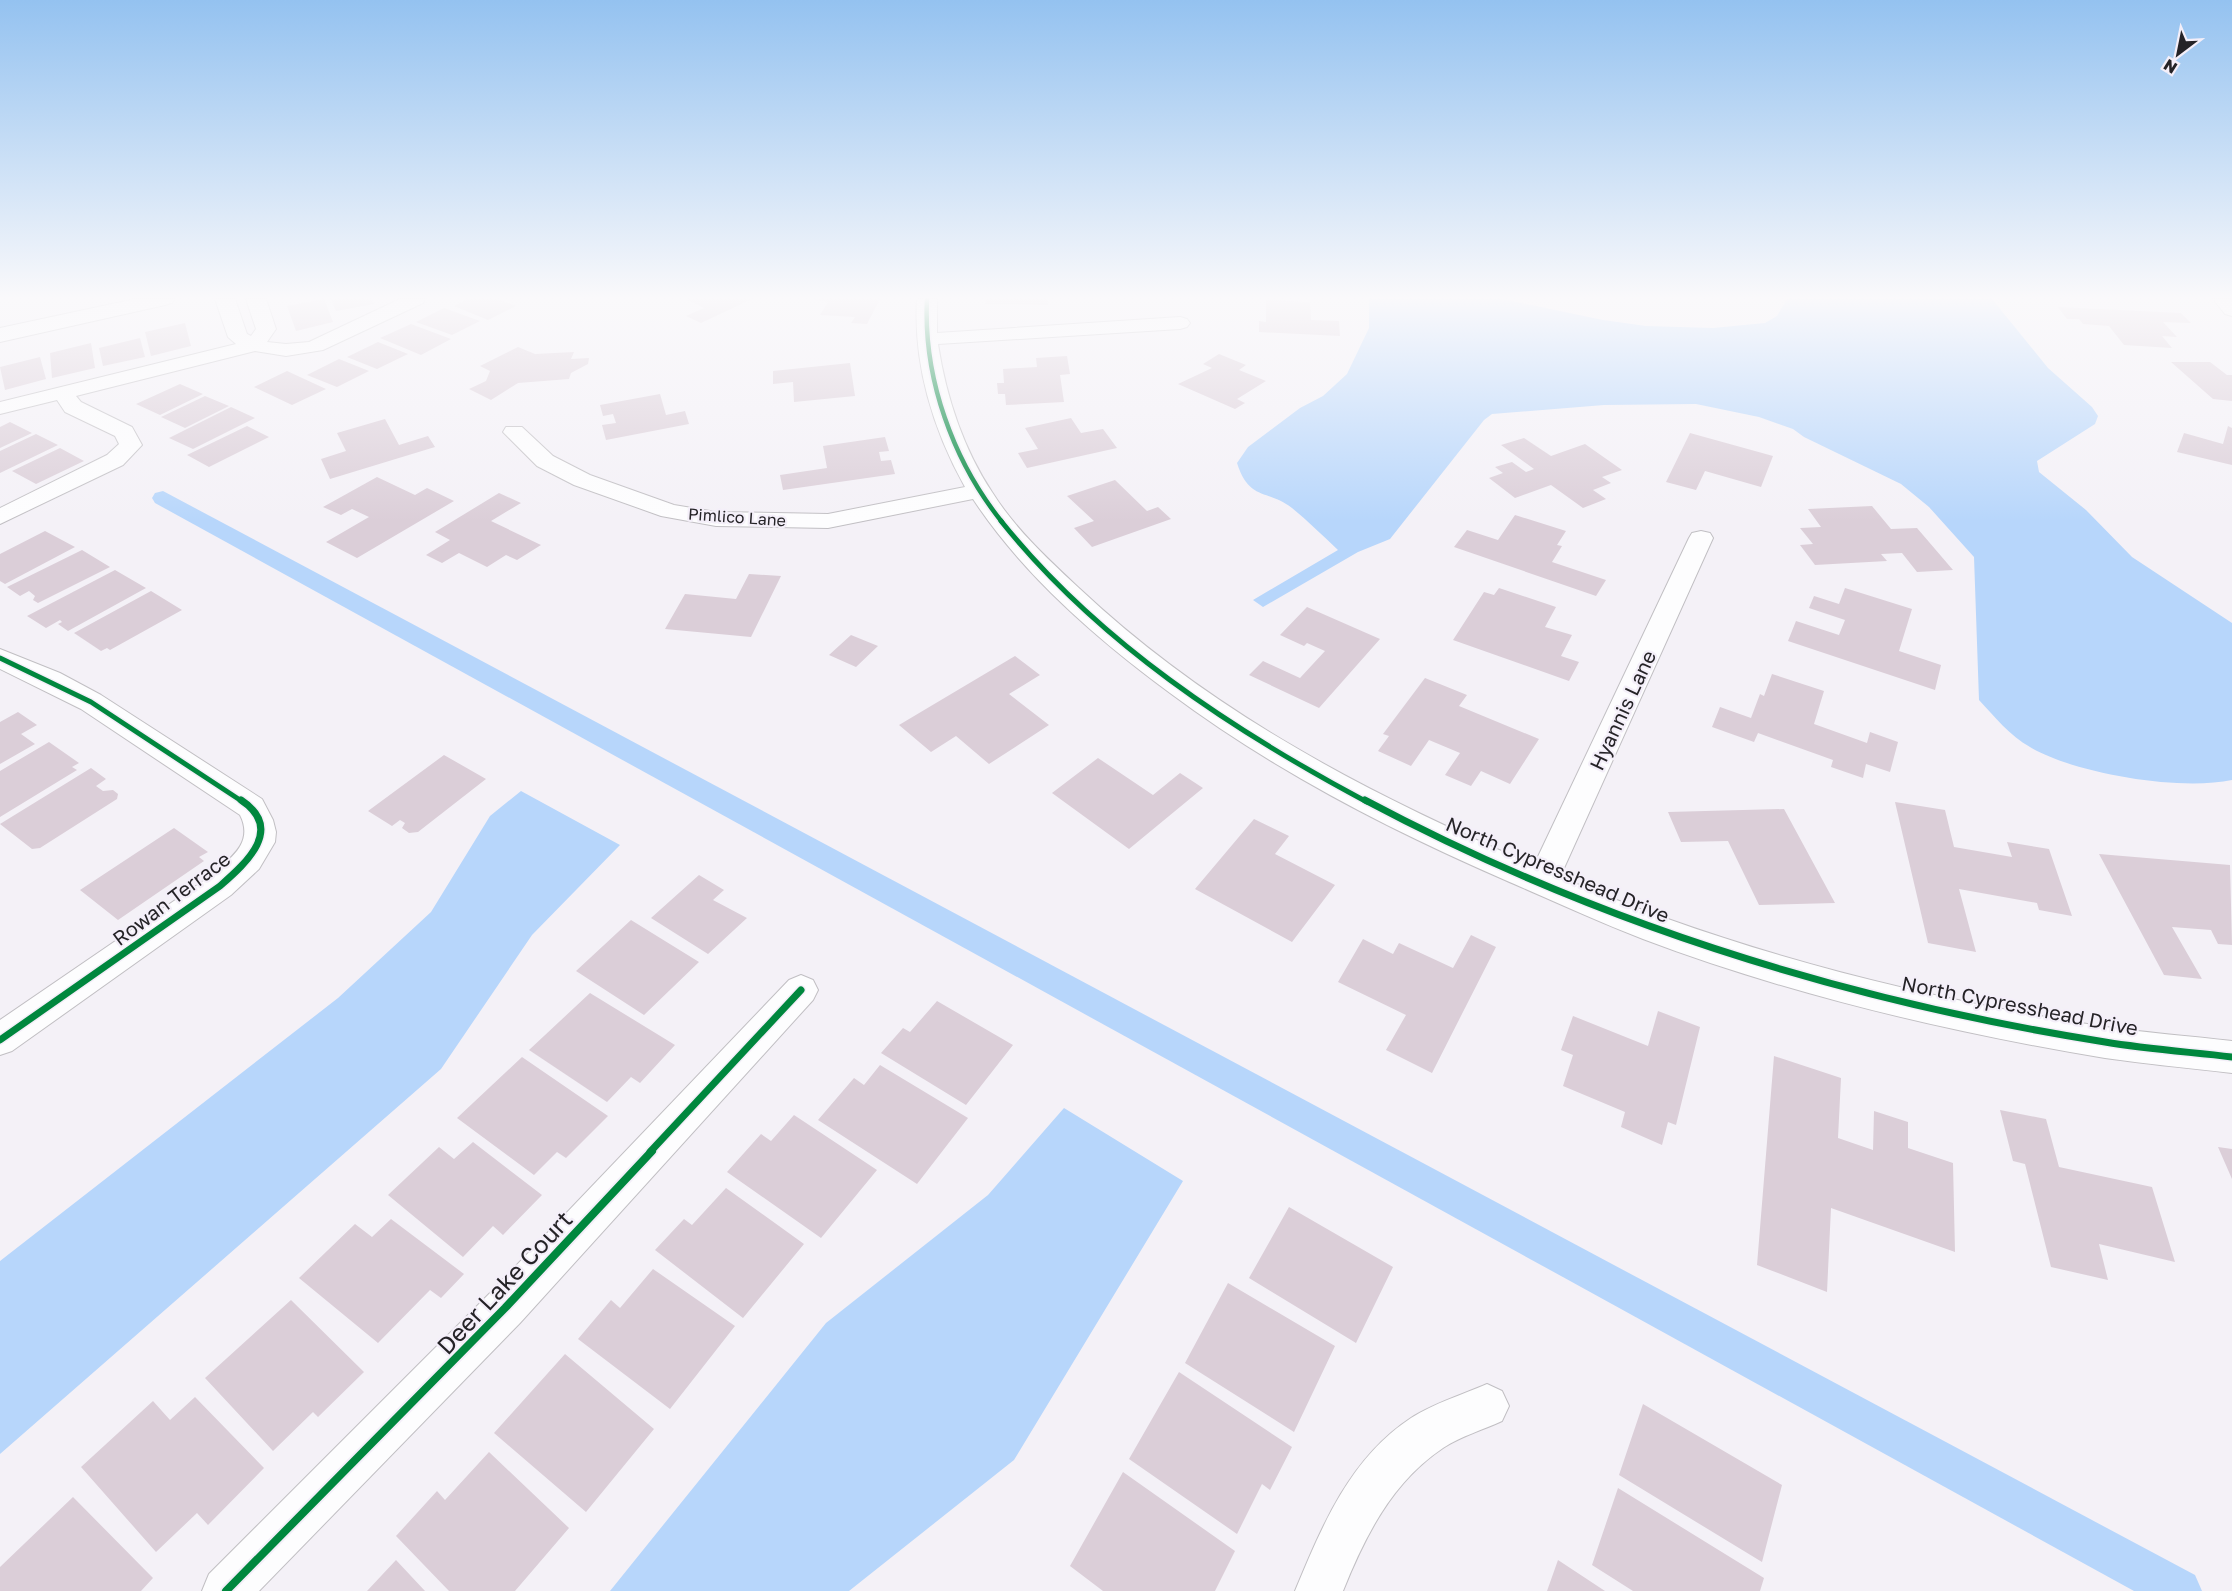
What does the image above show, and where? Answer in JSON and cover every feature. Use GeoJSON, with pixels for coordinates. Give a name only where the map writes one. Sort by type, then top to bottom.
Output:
{"type":"FeatureCollection","features":[{"type":"Feature","properties":{"kind":"street"},"geometry":{"type":"LineString","coordinates":[[0,408],[142,373]]}},
{"type":"Feature","properties":{"kind":"street","name":"North Cypresshead Drive"},"geometry":{"type":"LineString","coordinates":[[931,373],[932,383],[979,490],[1026,550],[1085,611],[1150,666],[1239,730],[1340,788],[1438,837],[1656,930],[1789,971],[1926,1005],[2090,1040],[2232,1057]]}},
{"type":"Feature","properties":{"kind":"street"},"geometry":{"type":"LineString","coordinates":[[0,518],[115,460],[130,446],[124,432],[73,407],[63,393]]}},
{"type":"Feature","properties":{"kind":"street","name":"Pimlico Lane"},"geometry":{"type":"LineString","coordinates":[[514,432],[545,461],[582,480],[669,511],[716,519],[828,521],[979,490]]}},
{"type":"Feature","properties":{"kind":"street","name":"Hyannis Lane"},"geometry":{"type":"LineString","coordinates":[[1542,882],[1701,538]]}},
{"type":"Feature","properties":{"kind":"street","name":"Rowan Terrace"},"geometry":{"type":"LineString","coordinates":[[0,658],[50,680],[91,702],[251,807],[261,823],[263,838],[250,859],[220,886],[0,1040]]}},
{"type":"Feature","properties":{"kind":"street","name":"Deer Lake Court"},"geometry":{"type":"LineString","coordinates":[[226,1591],[505,1308],[801,990]]}},
{"type":"Feature","properties":{"kind":"street"},"geometry":{"type":"LineString","coordinates":[[1319,1591],[1347,1524],[1376,1477],[1428,1433],[1487,1406]]}},
{"type":"Feature","properties":{"kind":"water"},"geometry":{"type":"Polygon","coordinates":[[[2054,373],[2092,407],[2098,416],[2095,424],[2037,461],[2039,472],[2086,510],[2132,557],[2232,623],[2232,780],[2185,783],[2128,778],[2074,765],[2030,747],[2016,737],[1979,700],[1974,557],[1929,507],[1901,484],[1804,437],[1793,429],[1759,417],[1696,404],[1604,405],[1492,414],[1484,420],[1390,539],[1358,552],[1263,607],[1253,600],[1338,550],[1292,508],[1253,489],[1242,475],[1237,463],[1248,447],[1300,408],[1323,396],[1347,374],[2054,373]]]}},
{"type":"Feature","properties":{"kind":"water"},"geometry":{"type":"Polygon","coordinates":[[[521,791],[620,845],[532,935],[441,1069],[0,1454],[0,1261],[338,998],[431,912],[490,816],[521,791]]]}},
{"type":"Feature","properties":{"kind":"water"},"geometry":{"type":"Polygon","coordinates":[[[1064,1108],[1183,1181],[1014,1460],[849,1591],[610,1591],[826,1323],[988,1195],[1064,1108]]]}},
{"type":"Feature","properties":{"kind":"building"},"geometry":{"type":"Polygon","coordinates":[[[1,373],[44,373],[46,379],[5,390],[1,373]]]}},
{"type":"Feature","properties":{"kind":"building"},"geometry":{"type":"Polygon","coordinates":[[[52,373],[72,373],[52,378],[52,373]]]}},
{"type":"Feature","properties":{"kind":"building"},"geometry":{"type":"Polygon","coordinates":[[[282,373],[292,373],[326,389],[292,405],[254,387],[282,373]]]}},
{"type":"Feature","properties":{"kind":"building"},"geometry":{"type":"Polygon","coordinates":[[[311,373],[365,373],[337,387],[307,375],[311,373]]]}},
{"type":"Feature","properties":{"kind":"building"},"geometry":{"type":"Polygon","coordinates":[[[489,373],[571,373],[569,379],[518,383],[491,400],[469,389],[486,381],[489,373]]]}},
{"type":"Feature","properties":{"kind":"building"},"geometry":{"type":"Polygon","coordinates":[[[773,373],[852,373],[855,396],[794,402],[793,382],[773,384],[773,373]]]}},
{"type":"Feature","properties":{"kind":"building"},"geometry":{"type":"Polygon","coordinates":[[[1003,373],[1070,374],[1060,375],[1064,402],[1006,405],[1005,394],[998,394],[997,383],[1004,383],[1003,373]]]}},
{"type":"Feature","properties":{"kind":"building"},"geometry":{"type":"Polygon","coordinates":[[[1201,373],[1247,373],[1266,381],[1237,399],[1245,403],[1235,409],[1178,384],[1201,373]]]}},
{"type":"Feature","properties":{"kind":"building"},"geometry":{"type":"Polygon","coordinates":[[[2184,373],[2232,375],[2232,401],[2213,399],[2184,373]]]}},
{"type":"Feature","properties":{"kind":"building"},"geometry":{"type":"Polygon","coordinates":[[[180,384],[203,394],[160,415],[136,404],[180,384]]]}},
{"type":"Feature","properties":{"kind":"building"},"geometry":{"type":"Polygon","coordinates":[[[660,394],[666,415],[685,411],[689,424],[606,440],[602,425],[616,423],[613,414],[603,416],[600,405],[660,394]]]}},
{"type":"Feature","properties":{"kind":"building"},"geometry":{"type":"Polygon","coordinates":[[[205,396],[229,406],[185,428],[161,417],[205,396]]]}},
{"type":"Feature","properties":{"kind":"building"},"geometry":{"type":"Polygon","coordinates":[[[231,407],[255,418],[193,449],[169,438],[231,407]]]}},
{"type":"Feature","properties":{"kind":"building"},"geometry":{"type":"Polygon","coordinates":[[[1071,418],[1081,433],[1103,429],[1117,448],[1027,468],[1018,453],[1038,449],[1025,428],[1071,418]]]}},
{"type":"Feature","properties":{"kind":"building"},"geometry":{"type":"Polygon","coordinates":[[[385,419],[399,445],[428,436],[435,447],[330,479],[321,459],[346,451],[337,433],[385,419]]]}},
{"type":"Feature","properties":{"kind":"building"},"geometry":{"type":"Polygon","coordinates":[[[10,422],[32,433],[0,448],[0,427],[10,422]]]}},
{"type":"Feature","properties":{"kind":"building"},"geometry":{"type":"Polygon","coordinates":[[[247,426],[269,437],[209,467],[187,455],[247,426]]]}},
{"type":"Feature","properties":{"kind":"building"},"geometry":{"type":"Polygon","coordinates":[[[2228,426],[2232,428],[2232,465],[2177,452],[2184,433],[2223,444],[2228,426]]]}},
{"type":"Feature","properties":{"kind":"building"},"geometry":{"type":"Polygon","coordinates":[[[1690,433],[1773,456],[1761,487],[1705,471],[1696,490],[1666,482],[1690,433]]]}},
{"type":"Feature","properties":{"kind":"building"},"geometry":{"type":"Polygon","coordinates":[[[36,434],[58,445],[0,473],[0,451],[36,434]]]}},
{"type":"Feature","properties":{"kind":"building"},"geometry":{"type":"Polygon","coordinates":[[[885,437],[889,451],[879,452],[881,461],[891,460],[895,474],[783,490],[780,475],[827,468],[823,446],[885,437]]]}},
{"type":"Feature","properties":{"kind":"building"},"geometry":{"type":"Polygon","coordinates":[[[1524,438],[1551,456],[1585,444],[1622,470],[1602,477],[1611,483],[1593,490],[1606,499],[1583,508],[1551,485],[1515,498],[1489,478],[1503,473],[1495,467],[1512,462],[1526,472],[1534,469],[1501,445],[1524,438]]]}},
{"type":"Feature","properties":{"kind":"building"},"geometry":{"type":"Polygon","coordinates":[[[60,448],[84,461],[36,484],[12,471],[60,448]]]}},
{"type":"Feature","properties":{"kind":"building"},"geometry":{"type":"Polygon","coordinates":[[[377,477],[415,495],[427,488],[454,501],[357,558],[326,542],[369,517],[352,509],[341,515],[323,507],[377,477]]]}},
{"type":"Feature","properties":{"kind":"building"},"geometry":{"type":"Polygon","coordinates":[[[1115,480],[1147,511],[1158,507],[1171,519],[1092,547],[1074,528],[1094,521],[1067,496],[1115,480]]]}},
{"type":"Feature","properties":{"kind":"building"},"geometry":{"type":"Polygon","coordinates":[[[499,493],[521,503],[491,521],[541,545],[517,560],[506,555],[487,567],[459,553],[442,563],[426,555],[450,540],[435,532],[499,493]]]}},
{"type":"Feature","properties":{"kind":"building"},"geometry":{"type":"Polygon","coordinates":[[[1872,506],[1891,529],[1917,528],[1953,570],[1917,572],[1902,553],[1881,554],[1887,561],[1815,565],[1800,545],[1813,544],[1800,528],[1821,527],[1808,509],[1872,506]]]}},
{"type":"Feature","properties":{"kind":"building"},"geometry":{"type":"Polygon","coordinates":[[[1515,515],[1566,531],[1557,545],[1562,546],[1552,562],[1606,580],[1596,596],[1454,547],[1467,530],[1498,540],[1515,515]]]}},
{"type":"Feature","properties":{"kind":"building"},"geometry":{"type":"Polygon","coordinates":[[[45,531],[75,547],[5,584],[0,581],[0,554],[45,531]]]}},
{"type":"Feature","properties":{"kind":"building"},"geometry":{"type":"Polygon","coordinates":[[[82,550],[110,567],[38,603],[33,600],[35,596],[29,591],[20,596],[7,587],[82,550]]]}},
{"type":"Feature","properties":{"kind":"building"},"geometry":{"type":"Polygon","coordinates":[[[115,570],[146,588],[68,631],[58,624],[62,622],[60,620],[46,628],[27,616],[115,570]]]}},
{"type":"Feature","properties":{"kind":"building"},"geometry":{"type":"Polygon","coordinates":[[[749,574],[781,576],[751,637],[665,629],[685,594],[736,599],[749,574]]]}},
{"type":"Feature","properties":{"kind":"building"},"geometry":{"type":"Polygon","coordinates":[[[1499,588],[1556,607],[1545,627],[1572,635],[1561,656],[1579,662],[1569,681],[1453,640],[1484,592],[1494,595],[1499,588]]]}},
{"type":"Feature","properties":{"kind":"building"},"geometry":{"type":"Polygon","coordinates":[[[1845,588],[1912,609],[1899,651],[1941,665],[1935,690],[1788,641],[1796,621],[1839,635],[1845,620],[1809,608],[1814,596],[1839,604],[1845,588]]]}},
{"type":"Feature","properties":{"kind":"building"},"geometry":{"type":"Polygon","coordinates":[[[151,591],[182,610],[110,650],[107,648],[101,651],[74,633],[151,591]]]}},
{"type":"Feature","properties":{"kind":"building"},"geometry":{"type":"Polygon","coordinates":[[[1307,607],[1380,639],[1319,708],[1249,675],[1263,661],[1300,678],[1325,651],[1307,643],[1304,646],[1280,635],[1307,607]]]}},
{"type":"Feature","properties":{"kind":"building"},"geometry":{"type":"Polygon","coordinates":[[[851,635],[878,646],[856,667],[829,655],[851,635]]]}},
{"type":"Feature","properties":{"kind":"building"},"geometry":{"type":"Polygon","coordinates":[[[1015,656],[1040,675],[1009,694],[1049,725],[989,764],[956,736],[931,752],[899,725],[1015,656]]]}},
{"type":"Feature","properties":{"kind":"building"},"geometry":{"type":"Polygon","coordinates":[[[1772,674],[1824,691],[1814,724],[1867,743],[1870,732],[1898,742],[1890,772],[1866,764],[1863,778],[1831,767],[1833,760],[1758,733],[1754,742],[1712,727],[1720,707],[1751,718],[1760,694],[1764,696],[1772,674]]]}},
{"type":"Feature","properties":{"kind":"building"},"geometry":{"type":"Polygon","coordinates":[[[1425,678],[1467,695],[1459,706],[1539,739],[1510,784],[1481,771],[1471,786],[1445,775],[1460,753],[1429,740],[1411,766],[1378,751],[1389,736],[1383,734],[1425,678]]]}},
{"type":"Feature","properties":{"kind":"building"},"geometry":{"type":"Polygon","coordinates":[[[18,712],[37,725],[21,734],[35,744],[0,764],[0,722],[18,712]]]}},
{"type":"Feature","properties":{"kind":"building"},"geometry":{"type":"Polygon","coordinates":[[[49,742],[79,763],[72,767],[77,770],[0,817],[0,771],[49,742]]]}},
{"type":"Feature","properties":{"kind":"building"},"geometry":{"type":"Polygon","coordinates":[[[444,755],[486,779],[418,832],[409,833],[402,828],[405,823],[400,820],[392,826],[368,811],[444,755]]]}},
{"type":"Feature","properties":{"kind":"building"},"geometry":{"type":"Polygon","coordinates":[[[1098,758],[1153,795],[1180,773],[1203,788],[1129,849],[1052,793],[1098,758]]]}},
{"type":"Feature","properties":{"kind":"building"},"geometry":{"type":"Polygon","coordinates":[[[91,768],[106,779],[96,786],[103,791],[113,790],[118,794],[117,799],[40,848],[32,849],[0,824],[91,768]]]}},
{"type":"Feature","properties":{"kind":"building"},"geometry":{"type":"Polygon","coordinates":[[[1895,802],[1945,810],[1954,847],[2012,857],[2007,842],[2049,849],[2072,916],[2039,910],[2037,903],[1959,889],[1976,952],[1928,943],[1895,802]]]}},
{"type":"Feature","properties":{"kind":"building"},"geometry":{"type":"Polygon","coordinates":[[[1784,809],[1835,903],[1759,905],[1728,841],[1681,842],[1668,812],[1784,809]]]}},
{"type":"Feature","properties":{"kind":"building"},"geometry":{"type":"Polygon","coordinates":[[[1254,819],[1289,836],[1275,854],[1335,885],[1292,942],[1195,889],[1254,819]]]}},
{"type":"Feature","properties":{"kind":"building"},"geometry":{"type":"Polygon","coordinates":[[[174,828],[208,852],[199,857],[204,861],[118,920],[80,890],[174,828]]]}},
{"type":"Feature","properties":{"kind":"building"},"geometry":{"type":"Polygon","coordinates":[[[2099,854],[2230,865],[2232,945],[2218,944],[2211,930],[2172,927],[2202,979],[2164,975],[2099,854]]]}},
{"type":"Feature","properties":{"kind":"building"},"geometry":{"type":"Polygon","coordinates":[[[699,875],[724,890],[713,900],[747,918],[708,954],[651,918],[699,875]]]}},
{"type":"Feature","properties":{"kind":"building"},"geometry":{"type":"Polygon","coordinates":[[[631,920],[699,962],[644,1015],[576,971],[631,920]]]}},
{"type":"Feature","properties":{"kind":"building"},"geometry":{"type":"Polygon","coordinates":[[[1471,935],[1496,947],[1432,1073],[1386,1050],[1406,1015],[1338,982],[1363,939],[1393,954],[1399,943],[1453,968],[1471,935]]]}},
{"type":"Feature","properties":{"kind":"building"},"geometry":{"type":"Polygon","coordinates":[[[590,993],[675,1045],[640,1083],[631,1077],[607,1102],[529,1050],[590,993]]]}},
{"type":"Feature","properties":{"kind":"building"},"geometry":{"type":"Polygon","coordinates":[[[937,1001],[1013,1045],[966,1105],[881,1053],[903,1028],[910,1032],[937,1001]]]}},
{"type":"Feature","properties":{"kind":"building"},"geometry":{"type":"Polygon","coordinates":[[[1658,1011],[1700,1027],[1676,1125],[1668,1122],[1662,1145],[1621,1127],[1625,1112],[1563,1086],[1573,1055],[1561,1050],[1573,1016],[1648,1046],[1658,1011]]]}},
{"type":"Feature","properties":{"kind":"building"},"geometry":{"type":"Polygon","coordinates":[[[1774,1056],[1841,1078],[1838,1138],[1873,1150],[1874,1111],[1908,1122],[1908,1148],[1953,1163],[1955,1252],[1831,1208],[1827,1292],[1757,1265],[1774,1056]]]}},
{"type":"Feature","properties":{"kind":"building"},"geometry":{"type":"Polygon","coordinates":[[[522,1057],[608,1116],[566,1158],[557,1152],[534,1175],[457,1118],[522,1057]]]}},
{"type":"Feature","properties":{"kind":"building"},"geometry":{"type":"Polygon","coordinates":[[[880,1065],[968,1118],[917,1184],[818,1120],[854,1078],[864,1085],[880,1065]]]}},
{"type":"Feature","properties":{"kind":"building"},"geometry":{"type":"Polygon","coordinates":[[[2000,1110],[2046,1119],[2059,1167],[2152,1187],[2175,1262],[2099,1244],[2108,1280],[2051,1267],[2025,1164],[2013,1161],[2000,1110]]]}},
{"type":"Feature","properties":{"kind":"building"},"geometry":{"type":"Polygon","coordinates":[[[794,1115],[877,1170],[821,1238],[727,1172],[761,1134],[771,1141],[794,1115]]]}},
{"type":"Feature","properties":{"kind":"building"},"geometry":{"type":"Polygon","coordinates":[[[473,1142],[542,1195],[503,1235],[493,1226],[463,1257],[388,1195],[439,1147],[454,1159],[473,1142]]]}},
{"type":"Feature","properties":{"kind":"building"},"geometry":{"type":"Polygon","coordinates":[[[2218,1147],[2232,1149],[2232,1179],[2218,1147]]]}},
{"type":"Feature","properties":{"kind":"building"},"geometry":{"type":"Polygon","coordinates":[[[726,1188],[804,1244],[743,1318],[655,1250],[684,1219],[692,1225],[726,1188]]]}},
{"type":"Feature","properties":{"kind":"building"},"geometry":{"type":"Polygon","coordinates":[[[1289,1207],[1393,1267],[1356,1343],[1249,1278],[1289,1207]]]}},
{"type":"Feature","properties":{"kind":"building"},"geometry":{"type":"Polygon","coordinates":[[[391,1219],[464,1274],[441,1298],[430,1290],[378,1343],[299,1278],[355,1224],[372,1237],[391,1219]]]}},
{"type":"Feature","properties":{"kind":"building"},"geometry":{"type":"Polygon","coordinates":[[[653,1269],[735,1326],[670,1409],[578,1339],[611,1300],[620,1308],[653,1269]]]}},
{"type":"Feature","properties":{"kind":"building"},"geometry":{"type":"Polygon","coordinates":[[[1228,1283],[1335,1346],[1294,1432],[1185,1363],[1228,1283]]]}},
{"type":"Feature","properties":{"kind":"building"},"geometry":{"type":"Polygon","coordinates":[[[291,1300],[364,1372],[318,1417],[313,1412],[273,1451],[205,1378],[291,1300]]]}},
{"type":"Feature","properties":{"kind":"building"},"geometry":{"type":"Polygon","coordinates":[[[565,1354],[654,1429],[586,1512],[494,1433],[565,1354]]]}},
{"type":"Feature","properties":{"kind":"building"},"geometry":{"type":"Polygon","coordinates":[[[1179,1372],[1292,1447],[1270,1490],[1262,1484],[1237,1534],[1129,1459],[1179,1372]]]}},
{"type":"Feature","properties":{"kind":"building"},"geometry":{"type":"Polygon","coordinates":[[[195,1397],[264,1468],[208,1525],[197,1513],[156,1552],[81,1467],[153,1401],[170,1420],[195,1397]]]}},
{"type":"Feature","properties":{"kind":"building"},"geometry":{"type":"Polygon","coordinates":[[[1643,1404],[1782,1485],[1762,1562],[1619,1475],[1643,1404]]]}},
{"type":"Feature","properties":{"kind":"building"},"geometry":{"type":"Polygon","coordinates":[[[489,1452],[569,1528],[515,1591],[449,1591],[396,1536],[437,1491],[445,1500],[489,1452]]]}},
{"type":"Feature","properties":{"kind":"building"},"geometry":{"type":"Polygon","coordinates":[[[1123,1472],[1235,1551],[1215,1591],[1103,1591],[1070,1566],[1123,1472]]]}},
{"type":"Feature","properties":{"kind":"building"},"geometry":{"type":"Polygon","coordinates":[[[1618,1488],[1764,1578],[1760,1591],[1633,1591],[1592,1565],[1618,1488]]]}},
{"type":"Feature","properties":{"kind":"building"},"geometry":{"type":"Polygon","coordinates":[[[73,1497],[153,1578],[141,1591],[0,1591],[0,1567],[73,1497]]]}},
{"type":"Feature","properties":{"kind":"building"},"geometry":{"type":"Polygon","coordinates":[[[396,1560],[425,1591],[367,1591],[396,1560]]]}},
{"type":"Feature","properties":{"kind":"building"},"geometry":{"type":"Polygon","coordinates":[[[1558,1560],[1605,1591],[1547,1591],[1558,1560]]]}},
{"type":"Feature","properties":{"kind":"waterway"},"geometry":{"type":"LineString","coordinates":[[163,498],[2179,1591]]}},
{"type":"Feature","properties":{"kind":"cycle path"},"geometry":{"type":"LineString","coordinates":[[932,373],[948,425],[968,472],[987,503],[1023,547],[1101,624],[1152,667],[1206,706],[1319,776],[1438,837],[1499,864],[1656,930],[1708,948],[1869,994],[1979,1018],[2123,1045],[2232,1057]]}},
{"type":"Feature","properties":{"kind":"cycle path"},"geometry":{"type":"LineString","coordinates":[[0,658],[50,680],[91,702],[251,807],[258,820],[260,832],[255,851],[220,886],[0,1040]]}},
{"type":"Feature","properties":{"kind":"cycle path"},"geometry":{"type":"LineString","coordinates":[[226,1591],[505,1308],[801,990]]}}]}
